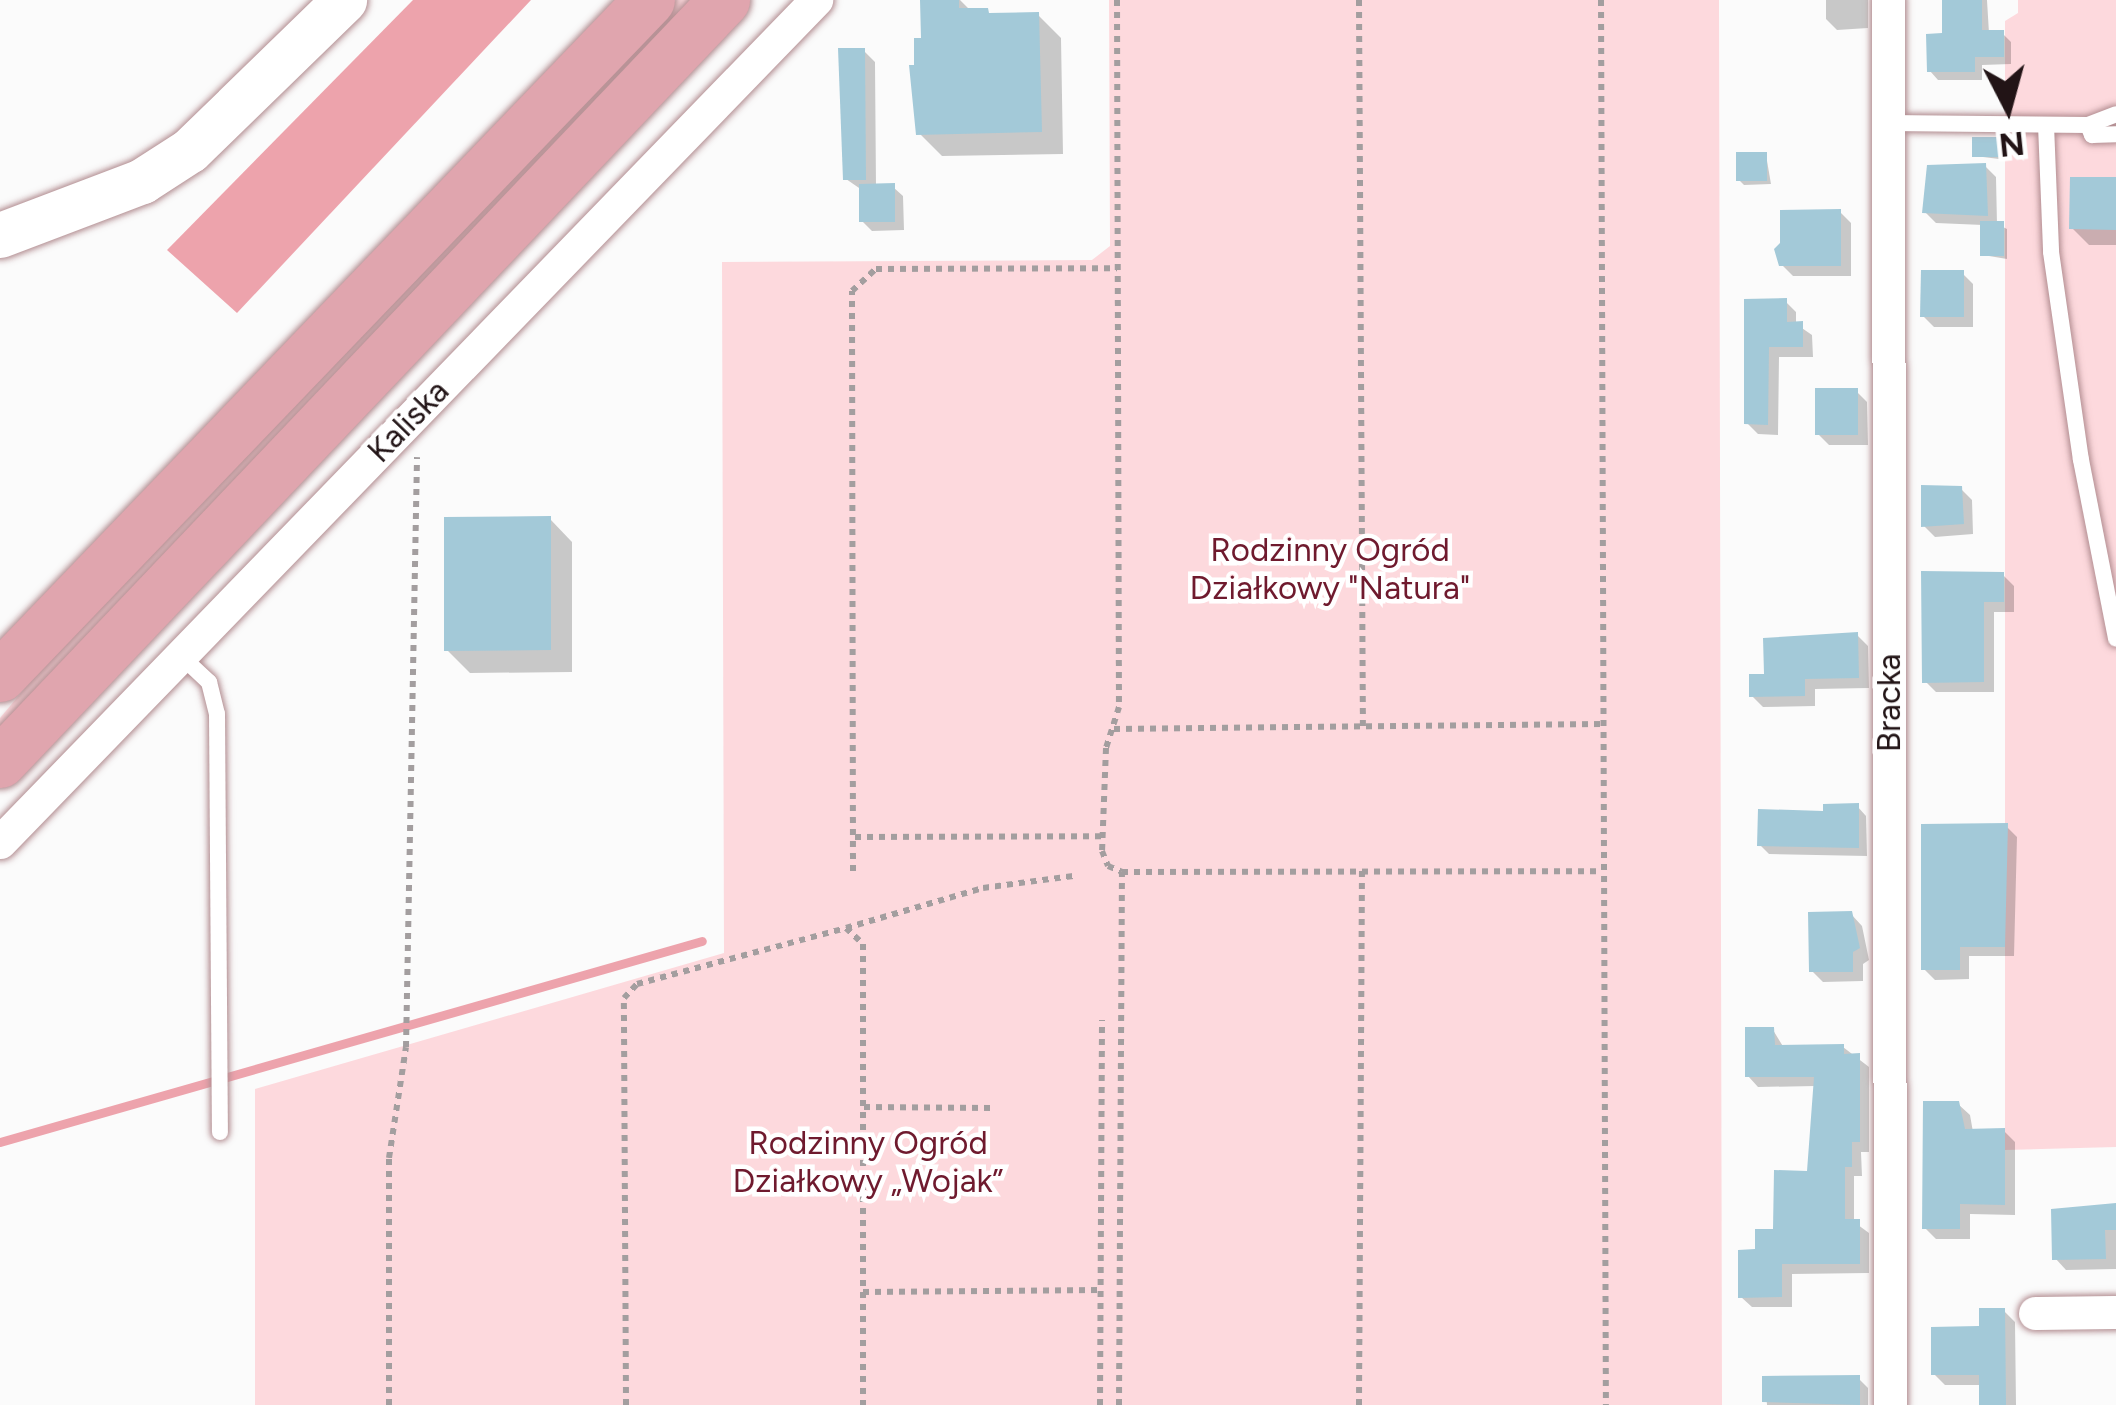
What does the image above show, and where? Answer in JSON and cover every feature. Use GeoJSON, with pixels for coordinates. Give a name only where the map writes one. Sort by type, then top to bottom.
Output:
{"type":"FeatureCollection","features":[{"type":"Feature","properties":{"kind":"main road"},"geometry":{"type":"LineString","coordinates":[[0,676],[649,0]]}},
{"type":"Feature","properties":{"kind":"main road","name":"Kaliska"},"geometry":{"type":"LineString","coordinates":[[0,762],[724,0]]}},
{"type":"Feature","properties":{"kind":"street"},"geometry":{"type":"LineString","coordinates":[[0,235],[142,181],[190,150],[344,0]]}},
{"type":"Feature","properties":{"kind":"street","name":"Kaliska"},"geometry":{"type":"LineString","coordinates":[[0,842],[816,0]]}},
{"type":"Feature","properties":{"kind":"street","name":"Bracka"},"geometry":{"type":"LineString","coordinates":[[1888,0],[1890,1405]]}},
{"type":"Feature","properties":{"kind":"street"},"geometry":{"type":"LineString","coordinates":[[2035,1313],[2116,1312]]}},
{"type":"Feature","properties":{"kind":"lane"},"geometry":{"type":"LineString","coordinates":[[1888,123],[2088,125],[2116,114]]}},
{"type":"Feature","properties":{"kind":"lane"},"geometry":{"type":"LineString","coordinates":[[2045,125],[2050,252],[2116,640]]}},
{"type":"Feature","properties":{"kind":"lane"},"geometry":{"type":"LineString","coordinates":[[2088,125],[2092,135],[2116,134]]}},
{"type":"Feature","properties":{"kind":"lane"},"geometry":{"type":"LineString","coordinates":[[180,655],[209,682],[217,713],[220,1132]]}},
{"type":"Feature","properties":{"kind":"path"},"geometry":{"type":"LineString","coordinates":[[1117,0],[1119,707],[1106,748],[1103,836],[1108,866],[1122,872],[1604,871]]}},
{"type":"Feature","properties":{"kind":"path"},"geometry":{"type":"LineString","coordinates":[[1359,0],[1363,728]]}},
{"type":"Feature","properties":{"kind":"path"},"geometry":{"type":"LineString","coordinates":[[1601,0],[1606,1405]]}},
{"type":"Feature","properties":{"kind":"path"},"geometry":{"type":"LineString","coordinates":[[854,871],[852,291],[876,268],[1118,268]]}},
{"type":"Feature","properties":{"kind":"path"},"geometry":{"type":"LineString","coordinates":[[389,1405],[389,1158],[406,1047],[418,412]]}},
{"type":"Feature","properties":{"kind":"path"},"geometry":{"type":"LineString","coordinates":[[1113,729],[1603,724]]}},
{"type":"Feature","properties":{"kind":"path"},"geometry":{"type":"LineString","coordinates":[[854,837],[1103,836]]}},
{"type":"Feature","properties":{"kind":"path"},"geometry":{"type":"LineString","coordinates":[[1359,1405],[1362,870]]}},
{"type":"Feature","properties":{"kind":"path"},"geometry":{"type":"LineString","coordinates":[[1119,1405],[1122,872]]}},
{"type":"Feature","properties":{"kind":"path"},"geometry":{"type":"LineString","coordinates":[[626,1405],[624,998],[637,984],[983,888],[1073,876]]}},
{"type":"Feature","properties":{"kind":"path"},"geometry":{"type":"LineString","coordinates":[[846,928],[863,944],[863,1405]]}},
{"type":"Feature","properties":{"kind":"path"},"geometry":{"type":"LineString","coordinates":[[1100,1405],[1102,1020]]}},
{"type":"Feature","properties":{"kind":"path"},"geometry":{"type":"LineString","coordinates":[[864,1107],[992,1108]]}},
{"type":"Feature","properties":{"kind":"path"},"geometry":{"type":"LineString","coordinates":[[863,1292],[1101,1290]]}},
{"type":"Feature","properties":{"kind":"green space"},"geometry":{"type":"Polygon","coordinates":[[[676,0],[698,0],[0,734],[0,718],[48,661],[676,0]]]}},
{"type":"Feature","properties":{"kind":"green space","name":"Rodzinny Ogród Działkowy \"Natura\""},"geometry":{"type":"Polygon","coordinates":[[[1109,0],[1719,0],[1722,1405],[255,1405],[255,1089],[724,953],[722,262],[1092,260],[1110,246],[1109,0]]]}},
{"type":"Feature","properties":{"kind":"green space"},"geometry":{"type":"Polygon","coordinates":[[[2018,0],[2116,0],[2116,1147],[2005,1150],[2005,21],[2018,13],[2018,0]]]}},
{"type":"Feature","properties":{"kind":"shaded area"},"geometry":{"type":"Polygon","coordinates":[[[413,0],[531,0],[237,313],[167,250],[413,0]]]}},
{"type":"Feature","properties":{"kind":"building"},"geometry":{"type":"Polygon","coordinates":[[[920,0],[959,0],[959,8],[988,8],[989,13],[1039,12],[1042,132],[916,135],[909,65],[914,65],[914,38],[921,38],[920,0]]]}},
{"type":"Feature","properties":{"kind":"building"},"geometry":{"type":"Polygon","coordinates":[[[1942,0],[1982,0],[1982,30],[2004,30],[2004,57],[1975,57],[1975,72],[1927,72],[1926,34],[1942,33],[1942,0]]]}},
{"type":"Feature","properties":{"kind":"building"},"geometry":{"type":"Polygon","coordinates":[[[838,48],[865,48],[866,180],[843,180],[838,48]]]}},
{"type":"Feature","properties":{"kind":"building"},"geometry":{"type":"Polygon","coordinates":[[[1972,137],[2004,137],[2004,157],[1972,157],[1972,137]]]}},
{"type":"Feature","properties":{"kind":"building"},"geometry":{"type":"Polygon","coordinates":[[[1736,152],[1767,152],[1767,181],[1736,181],[1736,152]]]}},
{"type":"Feature","properties":{"kind":"building"},"geometry":{"type":"Polygon","coordinates":[[[1986,163],[1988,216],[1922,213],[1927,165],[1986,163]]]}},
{"type":"Feature","properties":{"kind":"building"},"geometry":{"type":"Polygon","coordinates":[[[2070,177],[2116,177],[2116,230],[2069,229],[2070,177]]]}},
{"type":"Feature","properties":{"kind":"building"},"geometry":{"type":"Polygon","coordinates":[[[895,183],[895,222],[859,222],[859,184],[895,183]]]}},
{"type":"Feature","properties":{"kind":"building"},"geometry":{"type":"Polygon","coordinates":[[[1841,209],[1841,266],[1779,266],[1774,249],[1780,243],[1780,210],[1841,209]]]}},
{"type":"Feature","properties":{"kind":"building"},"geometry":{"type":"Polygon","coordinates":[[[1980,221],[2004,221],[2004,256],[1980,256],[1980,221]]]}},
{"type":"Feature","properties":{"kind":"building"},"geometry":{"type":"Polygon","coordinates":[[[1921,270],[1964,270],[1964,317],[1920,317],[1921,270]]]}},
{"type":"Feature","properties":{"kind":"building"},"geometry":{"type":"Polygon","coordinates":[[[1787,298],[1787,322],[1803,321],[1803,347],[1769,347],[1768,425],[1744,424],[1744,299],[1787,298]]]}},
{"type":"Feature","properties":{"kind":"building"},"geometry":{"type":"Polygon","coordinates":[[[1815,388],[1858,388],[1858,435],[1815,435],[1815,388]]]}},
{"type":"Feature","properties":{"kind":"building"},"geometry":{"type":"Polygon","coordinates":[[[1921,485],[1962,486],[1964,524],[1921,527],[1921,485]]]}},
{"type":"Feature","properties":{"kind":"building"},"geometry":{"type":"Polygon","coordinates":[[[551,516],[551,650],[444,651],[444,517],[551,516]]]}},
{"type":"Feature","properties":{"kind":"building"},"geometry":{"type":"Polygon","coordinates":[[[1921,571],[2004,572],[2004,602],[1984,602],[1984,682],[1922,683],[1921,571]]]}},
{"type":"Feature","properties":{"kind":"building"},"geometry":{"type":"Polygon","coordinates":[[[1858,632],[1859,678],[1805,679],[1805,696],[1749,697],[1749,674],[1764,674],[1763,638],[1858,632]]]}},
{"type":"Feature","properties":{"kind":"building"},"geometry":{"type":"Polygon","coordinates":[[[1859,803],[1859,848],[1757,846],[1758,809],[1823,811],[1823,804],[1859,803]]]}},
{"type":"Feature","properties":{"kind":"building"},"geometry":{"type":"Polygon","coordinates":[[[2008,823],[2005,947],[1960,947],[1960,970],[1921,970],[1921,824],[2008,823]]]}},
{"type":"Feature","properties":{"kind":"building"},"geometry":{"type":"Polygon","coordinates":[[[1852,911],[1860,948],[1853,952],[1853,972],[1809,972],[1808,912],[1852,911]]]}},
{"type":"Feature","properties":{"kind":"building"},"geometry":{"type":"Polygon","coordinates":[[[1745,1027],[1774,1027],[1775,1045],[1844,1044],[1844,1054],[1860,1053],[1860,1142],[1852,1142],[1852,1167],[1845,1167],[1845,1219],[1860,1219],[1860,1264],[1782,1264],[1782,1297],[1738,1298],[1738,1250],[1755,1249],[1755,1229],[1773,1229],[1774,1170],[1807,1171],[1814,1077],[1745,1077],[1745,1027]]]}},
{"type":"Feature","properties":{"kind":"building"},"geometry":{"type":"Polygon","coordinates":[[[1923,1101],[1959,1101],[1965,1129],[2005,1128],[2005,1205],[1960,1204],[1960,1229],[1922,1229],[1923,1101]]]}},
{"type":"Feature","properties":{"kind":"building"},"geometry":{"type":"Polygon","coordinates":[[[2116,1203],[2116,1230],[2105,1230],[2106,1259],[2052,1260],[2051,1209],[2116,1203]]]}},
{"type":"Feature","properties":{"kind":"building"},"geometry":{"type":"Polygon","coordinates":[[[1979,1308],[2005,1308],[2006,1405],[1979,1405],[1979,1375],[1931,1375],[1931,1327],[1979,1326],[1979,1308]]]}},
{"type":"Feature","properties":{"kind":"building"},"geometry":{"type":"Polygon","coordinates":[[[1860,1375],[1860,1405],[1762,1402],[1762,1376],[1860,1375]]]}},
{"type":"Feature","properties":{"kind":"waterway"},"geometry":{"type":"LineString","coordinates":[[0,1142],[702,941]]}},
{"type":"Feature","properties":{"kind":"park label","name":"Rodzinny Ogród Działkowy „Wojak”"},"geometry":{"type":"Point","coordinates":[868,1162]}}]}
